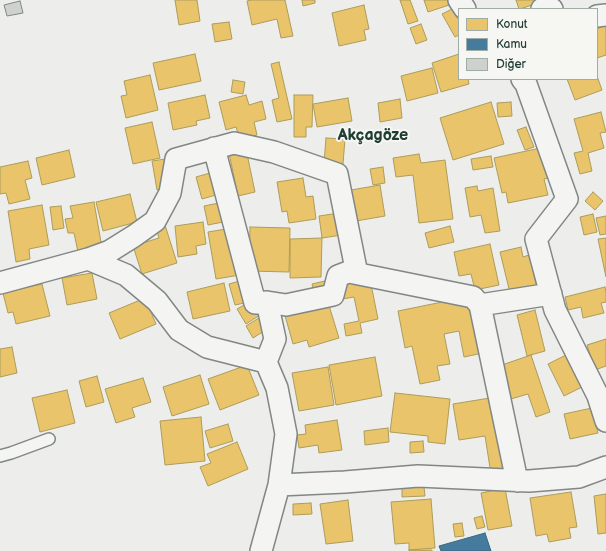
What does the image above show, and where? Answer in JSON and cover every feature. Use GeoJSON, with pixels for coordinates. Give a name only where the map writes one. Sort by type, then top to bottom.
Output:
{"type":"FeatureCollection","features":[{"type":"Feature","properties":{"kind":"street"},"geometry":{"type":"LineString","coordinates":[[523,80],[526,84],[567,199],[536,239],[555,310],[598,396],[606,421]]}},
{"type":"Feature","properties":{"kind":"street"},"geometry":{"type":"LineString","coordinates":[[0,283],[88,259],[110,251],[134,236],[155,221],[170,193],[176,158],[234,143],[274,152],[337,174],[356,269],[354,273],[473,297],[480,305],[517,481]]}},
{"type":"Feature","properties":{"kind":"street"},"geometry":{"type":"LineString","coordinates":[[214,148],[254,303],[267,302],[286,305],[333,295],[338,276],[356,269]]}},
{"type":"Feature","properties":{"kind":"street"},"geometry":{"type":"LineString","coordinates":[[88,259],[126,275],[156,300],[179,330],[207,346],[266,362]]}},
{"type":"Feature","properties":{"kind":"street"},"geometry":{"type":"LineString","coordinates":[[480,305],[551,294]]}},
{"type":"Feature","properties":{"kind":"street"},"geometry":{"type":"LineString","coordinates":[[261,551],[279,485],[286,434],[277,388],[266,362],[275,339],[267,302]]}},
{"type":"Feature","properties":{"kind":"street"},"geometry":{"type":"LineString","coordinates":[[279,485],[345,482],[418,476],[529,481],[579,477],[606,467]]}},
{"type":"Feature","properties":{"kind":"lane"},"geometry":{"type":"LineString","coordinates":[[0,456],[49,439]]}},
{"type":"Feature","properties":{"kind":"building: Konut"},"geometry":{"type":"Polygon","coordinates":[[[175,0],[197,0],[200,21],[179,25],[175,0]]]}},
{"type":"Feature","properties":{"kind":"building: Konut"},"geometry":{"type":"Polygon","coordinates":[[[285,0],[293,36],[281,38],[277,19],[252,25],[247,1],[285,0]]]}},
{"type":"Feature","properties":{"kind":"building: Konut"},"geometry":{"type":"Polygon","coordinates":[[[302,0],[315,0],[315,3],[303,6],[302,0]]]}},
{"type":"Feature","properties":{"kind":"building: Konut"},"geometry":{"type":"Polygon","coordinates":[[[400,0],[410,0],[418,21],[408,24],[400,0]]]}},
{"type":"Feature","properties":{"kind":"building: Konut"},"geometry":{"type":"Polygon","coordinates":[[[424,0],[454,0],[455,3],[428,12],[424,0]]]}},
{"type":"Feature","properties":{"kind":"building: Konut"},"geometry":{"type":"Polygon","coordinates":[[[516,0],[547,0],[523,8],[519,8],[516,0]]]}},
{"type":"Feature","properties":{"kind":"building: Konut"},"geometry":{"type":"Polygon","coordinates":[[[364,5],[369,29],[364,30],[366,40],[339,46],[332,13],[364,5]]]}},
{"type":"Feature","properties":{"kind":"building: Konut"},"geometry":{"type":"Polygon","coordinates":[[[458,6],[458,36],[455,37],[442,14],[458,6]]]}},
{"type":"Feature","properties":{"kind":"building: Konut"},"geometry":{"type":"Polygon","coordinates":[[[229,22],[232,39],[215,42],[212,24],[229,22]]]}},
{"type":"Feature","properties":{"kind":"building: Konut"},"geometry":{"type":"Polygon","coordinates":[[[421,24],[427,40],[416,44],[410,28],[421,24]]]}},
{"type":"Feature","properties":{"kind":"building: Konut"},"geometry":{"type":"Polygon","coordinates":[[[606,25],[606,55],[598,58],[598,29],[606,25]]]}},
{"type":"Feature","properties":{"kind":"building: Konut"},"geometry":{"type":"Polygon","coordinates":[[[195,54],[201,81],[159,90],[153,63],[195,54]]]}},
{"type":"Feature","properties":{"kind":"building: Konut"},"geometry":{"type":"Polygon","coordinates":[[[458,54],[458,80],[468,80],[469,84],[441,92],[432,63],[458,54]]]}},
{"type":"Feature","properties":{"kind":"building: Konut"},"geometry":{"type":"Polygon","coordinates":[[[279,62],[292,119],[277,122],[272,100],[279,98],[271,64],[279,62]]]}},
{"type":"Feature","properties":{"kind":"building: Konut"},"geometry":{"type":"Polygon","coordinates":[[[432,68],[438,93],[407,101],[401,76],[432,68]]]}},
{"type":"Feature","properties":{"kind":"building: Konut"},"geometry":{"type":"Polygon","coordinates":[[[150,75],[158,110],[126,118],[121,96],[127,95],[124,81],[150,75]]]}},
{"type":"Feature","properties":{"kind":"building: Konut"},"geometry":{"type":"Polygon","coordinates":[[[598,79],[602,90],[575,100],[567,80],[598,79]]]}},
{"type":"Feature","properties":{"kind":"building: Konut"},"geometry":{"type":"Polygon","coordinates":[[[233,80],[245,82],[243,94],[231,92],[233,80]]]}},
{"type":"Feature","properties":{"kind":"building: Konut"},"geometry":{"type":"Polygon","coordinates":[[[205,95],[210,118],[196,121],[197,125],[173,130],[168,103],[205,95]]]}},
{"type":"Feature","properties":{"kind":"building: Konut"},"geometry":{"type":"Polygon","coordinates":[[[246,95],[249,105],[262,101],[266,119],[254,122],[257,135],[240,140],[236,127],[226,130],[219,102],[246,95]]]}},
{"type":"Feature","properties":{"kind":"building: Konut"},"geometry":{"type":"Polygon","coordinates":[[[294,95],[313,95],[312,127],[306,127],[306,137],[294,137],[294,95]]]}},
{"type":"Feature","properties":{"kind":"building: Konut"},"geometry":{"type":"Polygon","coordinates":[[[348,98],[352,121],[317,127],[313,104],[348,98]]]}},
{"type":"Feature","properties":{"kind":"building: Konut"},"geometry":{"type":"Polygon","coordinates":[[[400,99],[402,118],[380,122],[378,103],[400,99]]]}},
{"type":"Feature","properties":{"kind":"building: Konut"},"geometry":{"type":"Polygon","coordinates":[[[491,102],[504,144],[453,160],[440,118],[491,102]]]}},
{"type":"Feature","properties":{"kind":"building: Konut"},"geometry":{"type":"Polygon","coordinates":[[[511,102],[512,116],[498,117],[497,103],[511,102]]]}},
{"type":"Feature","properties":{"kind":"building: Konut"},"geometry":{"type":"Polygon","coordinates":[[[601,112],[606,132],[600,133],[604,148],[588,153],[592,171],[580,174],[574,153],[583,151],[574,119],[601,112]]]}},
{"type":"Feature","properties":{"kind":"building: Konut"},"geometry":{"type":"Polygon","coordinates":[[[152,122],[160,158],[133,164],[125,128],[152,122]]]}},
{"type":"Feature","properties":{"kind":"building: Konut"},"geometry":{"type":"Polygon","coordinates":[[[526,127],[534,147],[525,150],[517,130],[526,127]]]}},
{"type":"Feature","properties":{"kind":"building: Konut"},"geometry":{"type":"Polygon","coordinates":[[[326,138],[345,139],[343,164],[324,163],[326,138]]]}},
{"type":"Feature","properties":{"kind":"building: Konut"},"geometry":{"type":"Polygon","coordinates":[[[545,147],[552,177],[544,179],[548,195],[508,203],[506,192],[502,193],[494,158],[545,147]]]}},
{"type":"Feature","properties":{"kind":"building: Konut"},"geometry":{"type":"Polygon","coordinates":[[[246,149],[255,192],[238,196],[229,153],[246,149]]]}},
{"type":"Feature","properties":{"kind":"building: Konut"},"geometry":{"type":"Polygon","coordinates":[[[69,150],[75,177],[42,185],[36,158],[69,150]]]}},
{"type":"Feature","properties":{"kind":"building: Konut"},"geometry":{"type":"Polygon","coordinates":[[[419,154],[421,163],[445,160],[453,219],[419,223],[413,175],[396,177],[393,158],[419,154]]]}},
{"type":"Feature","properties":{"kind":"building: Konut"},"geometry":{"type":"Polygon","coordinates":[[[491,156],[493,167],[473,170],[471,159],[491,156]]]}},
{"type":"Feature","properties":{"kind":"building: Konut"},"geometry":{"type":"Polygon","coordinates":[[[165,159],[170,187],[157,190],[152,161],[165,159]]]}},
{"type":"Feature","properties":{"kind":"building: Konut"},"geometry":{"type":"Polygon","coordinates":[[[28,161],[32,178],[25,180],[30,199],[9,204],[6,193],[0,194],[0,167],[28,161]]]}},
{"type":"Feature","properties":{"kind":"building: Konut"},"geometry":{"type":"Polygon","coordinates":[[[383,167],[385,183],[373,185],[370,169],[383,167]]]}},
{"type":"Feature","properties":{"kind":"building: Konut"},"geometry":{"type":"Polygon","coordinates":[[[217,171],[223,193],[202,199],[196,177],[217,171]]]}},
{"type":"Feature","properties":{"kind":"building: Konut"},"geometry":{"type":"Polygon","coordinates":[[[303,178],[306,197],[313,196],[316,219],[289,223],[287,211],[282,212],[277,182],[303,178]]]}},
{"type":"Feature","properties":{"kind":"building: Konut"},"geometry":{"type":"Polygon","coordinates":[[[380,185],[385,216],[356,221],[351,190],[380,185]]]}},
{"type":"Feature","properties":{"kind":"building: Konut"},"geometry":{"type":"Polygon","coordinates":[[[477,186],[478,191],[493,188],[500,231],[485,233],[481,215],[470,217],[465,188],[477,186]]]}},
{"type":"Feature","properties":{"kind":"building: Konut"},"geometry":{"type":"Polygon","coordinates":[[[593,192],[603,201],[595,210],[585,201],[593,192]]]}},
{"type":"Feature","properties":{"kind":"building: Konut"},"geometry":{"type":"Polygon","coordinates":[[[130,194],[137,222],[103,231],[96,202],[130,194]]]}},
{"type":"Feature","properties":{"kind":"building: Konut"},"geometry":{"type":"Polygon","coordinates":[[[94,202],[102,248],[78,252],[74,233],[68,233],[65,219],[73,218],[70,206],[94,202]]]}},
{"type":"Feature","properties":{"kind":"building: Konut"},"geometry":{"type":"Polygon","coordinates":[[[219,203],[223,222],[208,225],[204,206],[219,203]]]}},
{"type":"Feature","properties":{"kind":"building: Konut"},"geometry":{"type":"Polygon","coordinates":[[[42,205],[49,245],[29,249],[30,259],[16,262],[8,211],[42,205]]]}},
{"type":"Feature","properties":{"kind":"building: Konut"},"geometry":{"type":"Polygon","coordinates":[[[61,206],[64,228],[53,230],[50,207],[61,206]]]}},
{"type":"Feature","properties":{"kind":"building: Konut"},"geometry":{"type":"Polygon","coordinates":[[[339,213],[342,235],[322,238],[319,216],[339,213]]]}},
{"type":"Feature","properties":{"kind":"building: Konut"},"geometry":{"type":"Polygon","coordinates":[[[593,214],[597,232],[584,235],[580,217],[593,214]]]}},
{"type":"Feature","properties":{"kind":"building: Konut"},"geometry":{"type":"Polygon","coordinates":[[[606,216],[606,234],[600,235],[596,218],[606,216]]]}},
{"type":"Feature","properties":{"kind":"building: Konut"},"geometry":{"type":"Polygon","coordinates":[[[203,222],[206,244],[196,246],[197,254],[178,257],[175,226],[203,222]]]}},
{"type":"Feature","properties":{"kind":"building: Konut"},"geometry":{"type":"Polygon","coordinates":[[[165,225],[177,263],[142,274],[133,246],[159,238],[156,228],[165,225]]]}},
{"type":"Feature","properties":{"kind":"building: Konut"},"geometry":{"type":"Polygon","coordinates":[[[450,226],[454,242],[429,248],[425,233],[450,226]]]}},
{"type":"Feature","properties":{"kind":"building: Konut"},"geometry":{"type":"Polygon","coordinates":[[[250,227],[290,228],[289,272],[249,271],[250,227]]]}},
{"type":"Feature","properties":{"kind":"building: Konut"},"geometry":{"type":"Polygon","coordinates":[[[232,228],[240,275],[216,279],[208,232],[232,228]]]}},
{"type":"Feature","properties":{"kind":"building: Konut"},"geometry":{"type":"Polygon","coordinates":[[[322,238],[321,277],[290,278],[290,239],[322,238]]]}},
{"type":"Feature","properties":{"kind":"building: Konut"},"geometry":{"type":"Polygon","coordinates":[[[606,238],[606,277],[598,239],[606,238]]]}},
{"type":"Feature","properties":{"kind":"building: Konut"},"geometry":{"type":"Polygon","coordinates":[[[490,244],[499,285],[475,290],[471,274],[459,276],[454,252],[490,244]]]}},
{"type":"Feature","properties":{"kind":"building: Konut"},"geometry":{"type":"Polygon","coordinates":[[[521,247],[523,257],[529,255],[537,287],[510,293],[500,252],[521,247]]]}},
{"type":"Feature","properties":{"kind":"building: Konut"},"geometry":{"type":"Polygon","coordinates":[[[92,273],[97,299],[67,305],[62,278],[92,273]]]}},
{"type":"Feature","properties":{"kind":"building: Konut"},"geometry":{"type":"Polygon","coordinates":[[[370,279],[378,319],[360,323],[362,333],[346,336],[344,324],[359,321],[354,297],[343,299],[340,284],[370,279]]]}},
{"type":"Feature","properties":{"kind":"building: Konut"},"geometry":{"type":"Polygon","coordinates":[[[243,280],[249,302],[235,305],[229,284],[243,280]]]}},
{"type":"Feature","properties":{"kind":"building: Konut"},"geometry":{"type":"Polygon","coordinates":[[[329,280],[331,292],[315,296],[312,284],[329,280]]]}},
{"type":"Feature","properties":{"kind":"building: Konut"},"geometry":{"type":"Polygon","coordinates":[[[224,283],[230,311],[193,319],[187,292],[224,283]]]}},
{"type":"Feature","properties":{"kind":"building: Konut"},"geometry":{"type":"Polygon","coordinates":[[[42,284],[50,316],[16,324],[13,312],[8,313],[3,293],[42,284]]]}},
{"type":"Feature","properties":{"kind":"building: Konut"},"geometry":{"type":"Polygon","coordinates":[[[605,287],[606,302],[601,303],[604,313],[583,318],[581,307],[568,310],[565,297],[605,287]]]}},
{"type":"Feature","properties":{"kind":"building: Konut"},"geometry":{"type":"Polygon","coordinates":[[[467,297],[471,315],[475,314],[483,353],[464,357],[459,331],[444,334],[450,364],[437,366],[440,380],[420,384],[412,346],[405,348],[398,311],[467,297]]]}},
{"type":"Feature","properties":{"kind":"building: Konut"},"geometry":{"type":"Polygon","coordinates":[[[145,298],[156,324],[120,339],[109,313],[145,298]]]}},
{"type":"Feature","properties":{"kind":"building: Konut"},"geometry":{"type":"Polygon","coordinates":[[[327,299],[339,338],[309,347],[307,340],[293,344],[284,312],[327,299]]]}},
{"type":"Feature","properties":{"kind":"building: Konut"},"geometry":{"type":"Polygon","coordinates":[[[251,301],[260,315],[246,324],[237,309],[251,301]]]}},
{"type":"Feature","properties":{"kind":"building: Konut"},"geometry":{"type":"Polygon","coordinates":[[[535,310],[545,351],[527,356],[517,315],[535,310]]]}},
{"type":"Feature","properties":{"kind":"building: Konut"},"geometry":{"type":"Polygon","coordinates":[[[262,316],[269,328],[253,338],[246,326],[262,316]]]}},
{"type":"Feature","properties":{"kind":"building: Konut"},"geometry":{"type":"Polygon","coordinates":[[[606,339],[606,366],[595,370],[587,345],[606,339]]]}},
{"type":"Feature","properties":{"kind":"building: Konut"},"geometry":{"type":"Polygon","coordinates":[[[12,347],[17,373],[0,377],[0,349],[12,347]]]}},
{"type":"Feature","properties":{"kind":"building: Konut"},"geometry":{"type":"Polygon","coordinates":[[[570,353],[586,385],[564,396],[548,364],[570,353]]]}},
{"type":"Feature","properties":{"kind":"building: Konut"},"geometry":{"type":"Polygon","coordinates":[[[531,355],[550,412],[536,417],[528,394],[511,399],[499,366],[531,355]]]}},
{"type":"Feature","properties":{"kind":"building: Konut"},"geometry":{"type":"Polygon","coordinates":[[[375,357],[382,396],[336,405],[329,365],[375,357]]]}},
{"type":"Feature","properties":{"kind":"building: Konut"},"geometry":{"type":"Polygon","coordinates":[[[247,365],[259,395],[220,410],[208,379],[247,365]]]}},
{"type":"Feature","properties":{"kind":"building: Konut"},"geometry":{"type":"Polygon","coordinates":[[[328,367],[334,405],[299,411],[292,373],[328,367]]]}},
{"type":"Feature","properties":{"kind":"building: Konut"},"geometry":{"type":"Polygon","coordinates":[[[200,375],[209,404],[172,416],[163,387],[200,375]]]}},
{"type":"Feature","properties":{"kind":"building: Konut"},"geometry":{"type":"Polygon","coordinates":[[[97,376],[104,402],[86,407],[79,381],[97,376]]]}},
{"type":"Feature","properties":{"kind":"building: Konut"},"geometry":{"type":"Polygon","coordinates":[[[143,378],[151,402],[132,408],[135,417],[116,423],[105,389],[143,378]]]}},
{"type":"Feature","properties":{"kind":"building: Konut"},"geometry":{"type":"Polygon","coordinates":[[[67,390],[75,423],[40,432],[32,398],[67,390]]]}},
{"type":"Feature","properties":{"kind":"building: Konut"},"geometry":{"type":"Polygon","coordinates":[[[395,393],[450,399],[445,444],[428,442],[428,436],[390,432],[395,393]]]}},
{"type":"Feature","properties":{"kind":"building: Konut"},"geometry":{"type":"Polygon","coordinates":[[[496,397],[508,471],[491,474],[485,436],[459,440],[453,404],[496,397]]]}},
{"type":"Feature","properties":{"kind":"building: Konut"},"geometry":{"type":"Polygon","coordinates":[[[592,408],[598,433],[570,439],[564,414],[592,408]]]}},
{"type":"Feature","properties":{"kind":"building: Konut"},"geometry":{"type":"Polygon","coordinates":[[[201,417],[205,461],[165,465],[160,421],[201,417]]]}},
{"type":"Feature","properties":{"kind":"building: Konut"},"geometry":{"type":"Polygon","coordinates":[[[337,420],[342,450],[319,453],[318,445],[299,448],[297,435],[306,434],[305,425],[337,420]]]}},
{"type":"Feature","properties":{"kind":"building: Konut"},"geometry":{"type":"Polygon","coordinates":[[[228,424],[233,441],[210,448],[205,431],[228,424]]]}},
{"type":"Feature","properties":{"kind":"building: Konut"},"geometry":{"type":"Polygon","coordinates":[[[388,428],[389,442],[365,445],[364,431],[388,428]]]}},
{"type":"Feature","properties":{"kind":"building: Konut"},"geometry":{"type":"Polygon","coordinates":[[[423,441],[424,452],[410,453],[410,442],[423,441]]]}},
{"type":"Feature","properties":{"kind":"building: Konut"},"geometry":{"type":"Polygon","coordinates":[[[237,442],[248,469],[208,486],[200,467],[211,463],[207,454],[237,442]]]}},
{"type":"Feature","properties":{"kind":"building: Konut"},"geometry":{"type":"Polygon","coordinates":[[[424,487],[425,496],[402,497],[402,488],[424,487]]]}},
{"type":"Feature","properties":{"kind":"building: Konut"},"geometry":{"type":"Polygon","coordinates":[[[505,488],[512,526],[488,530],[481,493],[505,488]]]}},
{"type":"Feature","properties":{"kind":"building: Konut"},"geometry":{"type":"Polygon","coordinates":[[[571,492],[577,527],[569,528],[571,538],[549,542],[547,534],[536,536],[530,498],[571,492]]]}},
{"type":"Feature","properties":{"kind":"building: Konut"},"geometry":{"type":"Polygon","coordinates":[[[606,494],[606,533],[598,534],[594,496],[606,494]]]}},
{"type":"Feature","properties":{"kind":"building: Konut"},"geometry":{"type":"Polygon","coordinates":[[[431,499],[435,548],[409,550],[409,543],[395,544],[391,502],[431,499]]]}},
{"type":"Feature","properties":{"kind":"building: Konut"},"geometry":{"type":"Polygon","coordinates":[[[348,500],[353,541],[326,544],[320,504],[348,500]]]}},
{"type":"Feature","properties":{"kind":"building: Konut"},"geometry":{"type":"Polygon","coordinates":[[[311,503],[312,514],[293,515],[293,504],[311,503]]]}},
{"type":"Feature","properties":{"kind":"building: Konut"},"geometry":{"type":"Polygon","coordinates":[[[482,516],[485,527],[477,529],[474,518],[482,516]]]}},
{"type":"Feature","properties":{"kind":"building: Konut"},"geometry":{"type":"Polygon","coordinates":[[[462,523],[464,536],[455,537],[453,524],[462,523]]]}},
{"type":"Feature","properties":{"kind":"building: Konut"},"geometry":{"type":"Polygon","coordinates":[[[432,550],[432,551],[409,551],[432,550]]]}},
{"type":"Feature","properties":{"kind":"building: Kamu"},"geometry":{"type":"Polygon","coordinates":[[[485,533],[491,551],[441,551],[439,546],[485,533]]]}},
{"type":"Feature","properties":{"kind":"building: Diğer"},"geometry":{"type":"Polygon","coordinates":[[[20,1],[23,13],[7,16],[4,5],[20,1]]]}},
{"type":"Feature","properties":{"kind":"district","name":"Akçagöze"},"geometry":{"type":"Point","coordinates":[373,136]}}]}
